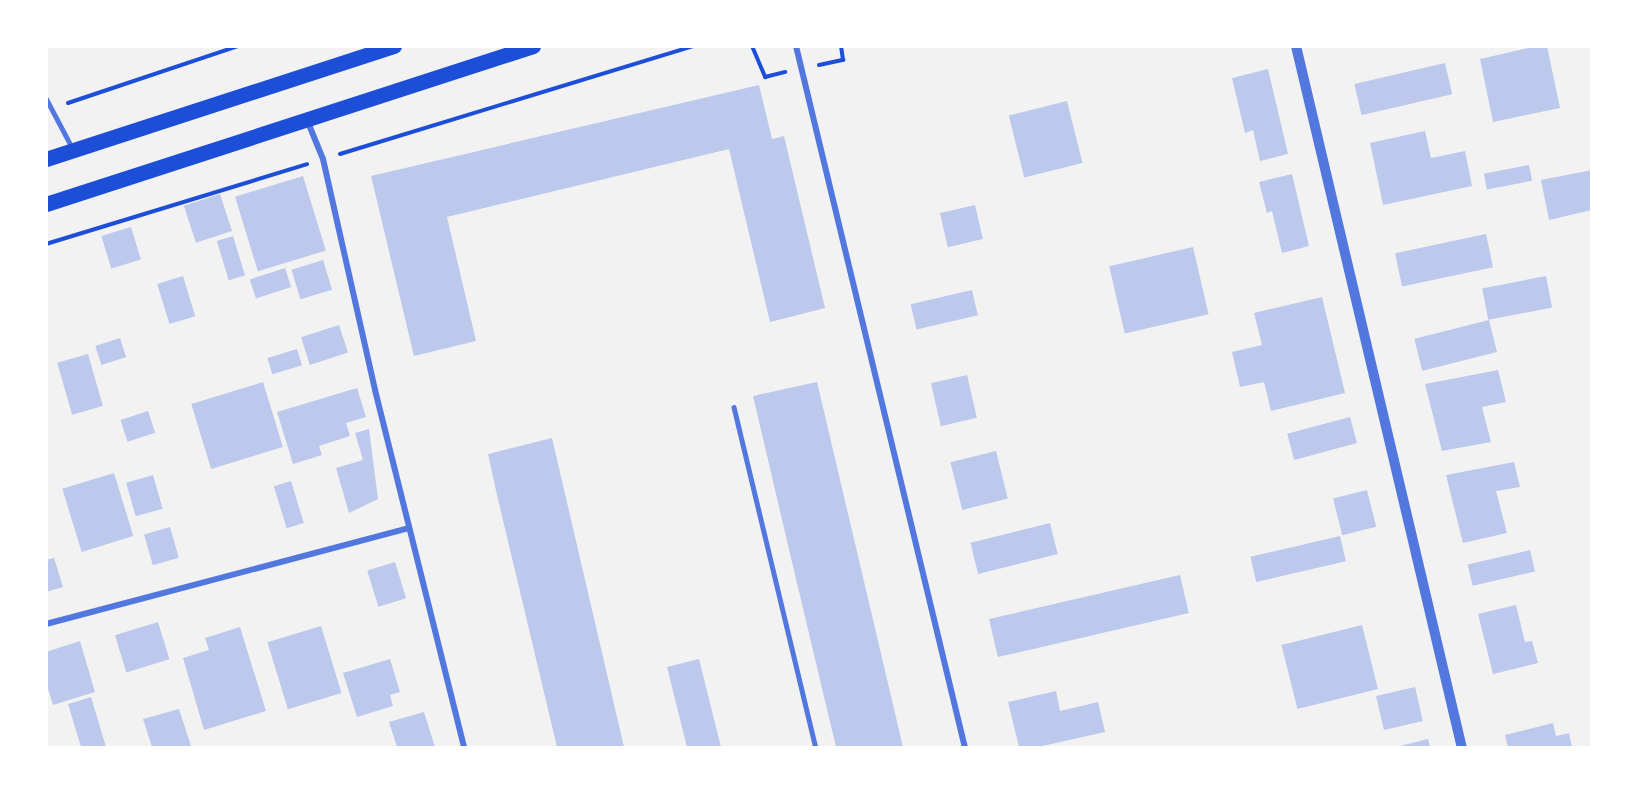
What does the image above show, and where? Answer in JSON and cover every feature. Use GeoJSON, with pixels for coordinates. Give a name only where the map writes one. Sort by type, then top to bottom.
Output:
{"type":"FeatureCollection","features":[{"type":"Feature","properties":{"kind":"main road"},"geometry":{"type":"LineString","coordinates":[[46,159],[394,46]]}},
{"type":"Feature","properties":{"kind":"main road"},"geometry":{"type":"LineString","coordinates":[[46,204],[533,46]]}},
{"type":"Feature","properties":{"kind":"street"},"geometry":{"type":"LineString","coordinates":[[796,46],[965,747]]}},
{"type":"Feature","properties":{"kind":"street"},"geometry":{"type":"LineString","coordinates":[[1296,46],[1462,747]]}},
{"type":"Feature","properties":{"kind":"street"},"geometry":{"type":"LineString","coordinates":[[307,119],[323,159],[409,528],[464,747]]}},
{"type":"Feature","properties":{"kind":"street"},"geometry":{"type":"LineString","coordinates":[[46,624],[409,528]]}},
{"type":"Feature","properties":{"kind":"lane"},"geometry":{"type":"LineString","coordinates":[[46,98],[73,150]]}},
{"type":"Feature","properties":{"kind":"lane"},"geometry":{"type":"LineString","coordinates":[[734,407],[816,747]]}},
{"type":"Feature","properties":{"kind":"path"},"geometry":{"type":"LineString","coordinates":[[51,108],[238,46]]}},
{"type":"Feature","properties":{"kind":"path"},"geometry":{"type":"LineString","coordinates":[[46,244],[694,46]]}},
{"type":"Feature","properties":{"kind":"building"},"geometry":{"type":"Polygon","coordinates":[[[1537,46],[1547,46],[1560,108],[1493,122],[1480,59],[1537,46]]]}},
{"type":"Feature","properties":{"kind":"building"},"geometry":{"type":"Polygon","coordinates":[[[1445,63],[1452,94],[1362,115],[1354,84],[1445,63]]]}},
{"type":"Feature","properties":{"kind":"building"},"geometry":{"type":"Polygon","coordinates":[[[1268,69],[1288,154],[1260,161],[1253,130],[1245,133],[1232,78],[1268,69]]]}},
{"type":"Feature","properties":{"kind":"building"},"geometry":{"type":"Polygon","coordinates":[[[759,85],[772,139],[784,136],[825,308],[770,322],[729,149],[447,217],[476,341],[414,356],[371,176],[759,85]]]}},
{"type":"Feature","properties":{"kind":"building"},"geometry":{"type":"Polygon","coordinates":[[[1067,101],[1082,163],[1024,178],[1009,116],[1067,101]]]}},
{"type":"Feature","properties":{"kind":"building"},"geometry":{"type":"Polygon","coordinates":[[[1425,131],[1431,158],[1465,151],[1472,186],[1383,205],[1370,143],[1425,131]]]}},
{"type":"Feature","properties":{"kind":"building"},"geometry":{"type":"Polygon","coordinates":[[[1529,165],[1532,181],[1487,189],[1484,174],[1529,165]]]}},
{"type":"Feature","properties":{"kind":"building"},"geometry":{"type":"Polygon","coordinates":[[[1592,170],[1592,210],[1549,220],[1541,180],[1592,170]]]}},
{"type":"Feature","properties":{"kind":"building"},"geometry":{"type":"Polygon","coordinates":[[[1292,174],[1309,246],[1282,253],[1272,211],[1267,213],[1259,182],[1292,174]]]}},
{"type":"Feature","properties":{"kind":"building"},"geometry":{"type":"Polygon","coordinates":[[[303,176],[326,251],[258,271],[235,197],[303,176]]]}},
{"type":"Feature","properties":{"kind":"building"},"geometry":{"type":"Polygon","coordinates":[[[220,194],[232,231],[196,243],[184,206],[220,194]]]}},
{"type":"Feature","properties":{"kind":"building"},"geometry":{"type":"Polygon","coordinates":[[[975,205],[983,239],[948,247],[940,213],[975,205]]]}},
{"type":"Feature","properties":{"kind":"building"},"geometry":{"type":"Polygon","coordinates":[[[131,227],[141,260],[111,269],[101,236],[131,227]]]}},
{"type":"Feature","properties":{"kind":"building"},"geometry":{"type":"Polygon","coordinates":[[[1486,234],[1493,267],[1402,287],[1395,253],[1486,234]]]}},
{"type":"Feature","properties":{"kind":"building"},"geometry":{"type":"Polygon","coordinates":[[[233,236],[245,275],[229,280],[217,241],[233,236]]]}},
{"type":"Feature","properties":{"kind":"building"},"geometry":{"type":"Polygon","coordinates":[[[1193,247],[1209,314],[1125,334],[1109,266],[1193,247]]]}},
{"type":"Feature","properties":{"kind":"building"},"geometry":{"type":"Polygon","coordinates":[[[323,260],[332,290],[301,299],[291,270],[323,260]]]}},
{"type":"Feature","properties":{"kind":"building"},"geometry":{"type":"Polygon","coordinates":[[[285,268],[291,287],[256,298],[250,279],[285,268]]]}},
{"type":"Feature","properties":{"kind":"building"},"geometry":{"type":"Polygon","coordinates":[[[183,276],[195,316],[169,324],[157,284],[183,276]]]}},
{"type":"Feature","properties":{"kind":"building"},"geometry":{"type":"Polygon","coordinates":[[[1546,276],[1552,307],[1488,320],[1482,288],[1546,276]]]}},
{"type":"Feature","properties":{"kind":"building"},"geometry":{"type":"Polygon","coordinates":[[[972,290],[978,315],[916,330],[911,304],[972,290]]]}},
{"type":"Feature","properties":{"kind":"building"},"geometry":{"type":"Polygon","coordinates":[[[1322,297],[1345,393],[1271,411],[1264,382],[1240,387],[1232,352],[1262,345],[1254,313],[1322,297]]]}},
{"type":"Feature","properties":{"kind":"building"},"geometry":{"type":"Polygon","coordinates":[[[1489,320],[1497,352],[1422,371],[1414,339],[1489,320]]]}},
{"type":"Feature","properties":{"kind":"building"},"geometry":{"type":"Polygon","coordinates":[[[339,325],[348,353],[310,365],[301,337],[339,325]]]}},
{"type":"Feature","properties":{"kind":"building"},"geometry":{"type":"Polygon","coordinates":[[[120,338],[126,357],[101,365],[95,346],[120,338]]]}},
{"type":"Feature","properties":{"kind":"building"},"geometry":{"type":"Polygon","coordinates":[[[297,349],[302,365],[272,374],[267,358],[297,349]]]}},
{"type":"Feature","properties":{"kind":"building"},"geometry":{"type":"Polygon","coordinates":[[[88,354],[103,406],[72,415],[57,363],[88,354]]]}},
{"type":"Feature","properties":{"kind":"building"},"geometry":{"type":"Polygon","coordinates":[[[1498,370],[1506,402],[1482,407],[1491,442],[1442,451],[1425,384],[1498,370]]]}},
{"type":"Feature","properties":{"kind":"building"},"geometry":{"type":"Polygon","coordinates":[[[967,375],[977,418],[941,426],[931,383],[967,375]]]}},
{"type":"Feature","properties":{"kind":"building"},"geometry":{"type":"Polygon","coordinates":[[[263,382],[283,447],[211,469],[191,404],[263,382]]]}},
{"type":"Feature","properties":{"kind":"building"},"geometry":{"type":"Polygon","coordinates":[[[817,382],[903,747],[836,747],[791,558],[753,396],[817,382]]]}},
{"type":"Feature","properties":{"kind":"building"},"geometry":{"type":"Polygon","coordinates":[[[357,388],[366,417],[346,423],[350,436],[319,446],[322,455],[293,464],[277,412],[357,388]]]}},
{"type":"Feature","properties":{"kind":"building"},"geometry":{"type":"Polygon","coordinates":[[[148,411],[155,433],[128,442],[120,420],[148,411]]]}},
{"type":"Feature","properties":{"kind":"building"},"geometry":{"type":"Polygon","coordinates":[[[1350,417],[1357,443],[1294,460],[1287,434],[1350,417]]]}},
{"type":"Feature","properties":{"kind":"building"},"geometry":{"type":"Polygon","coordinates":[[[369,429],[378,499],[349,513],[336,468],[363,460],[355,433],[369,429]]]}},
{"type":"Feature","properties":{"kind":"building"},"geometry":{"type":"Polygon","coordinates":[[[552,438],[624,747],[557,747],[497,495],[488,454],[552,438]]]}},
{"type":"Feature","properties":{"kind":"building"},"geometry":{"type":"Polygon","coordinates":[[[996,451],[1008,499],[962,510],[950,462],[996,451]]]}},
{"type":"Feature","properties":{"kind":"building"},"geometry":{"type":"Polygon","coordinates":[[[1514,462],[1520,487],[1496,491],[1507,533],[1463,543],[1446,475],[1514,462]]]}},
{"type":"Feature","properties":{"kind":"building"},"geometry":{"type":"Polygon","coordinates":[[[114,473],[133,536],[82,552],[62,489],[114,473]]]}},
{"type":"Feature","properties":{"kind":"building"},"geometry":{"type":"Polygon","coordinates":[[[153,475],[163,509],[136,516],[126,483],[153,475]]]}},
{"type":"Feature","properties":{"kind":"building"},"geometry":{"type":"Polygon","coordinates":[[[291,481],[304,523],[287,528],[274,486],[291,481]]]}},
{"type":"Feature","properties":{"kind":"building"},"geometry":{"type":"Polygon","coordinates":[[[1367,490],[1376,527],[1342,535],[1333,498],[1367,490]]]}},
{"type":"Feature","properties":{"kind":"building"},"geometry":{"type":"Polygon","coordinates":[[[1050,523],[1058,554],[978,574],[970,543],[1050,523]]]}},
{"type":"Feature","properties":{"kind":"building"},"geometry":{"type":"Polygon","coordinates":[[[170,527],[179,558],[153,565],[144,534],[170,527]]]}},
{"type":"Feature","properties":{"kind":"building"},"geometry":{"type":"Polygon","coordinates":[[[1340,536],[1346,561],[1256,582],[1250,557],[1340,536]]]}},
{"type":"Feature","properties":{"kind":"building"},"geometry":{"type":"Polygon","coordinates":[[[1530,550],[1535,571],[1473,586],[1468,564],[1530,550]]]}},
{"type":"Feature","properties":{"kind":"building"},"geometry":{"type":"Polygon","coordinates":[[[54,558],[63,587],[46,592],[46,560],[54,558]]]}},
{"type":"Feature","properties":{"kind":"building"},"geometry":{"type":"Polygon","coordinates":[[[395,562],[406,598],[378,607],[367,570],[395,562]]]}},
{"type":"Feature","properties":{"kind":"building"},"geometry":{"type":"Polygon","coordinates":[[[1180,575],[1189,613],[998,657],[989,619],[1180,575]]]}},
{"type":"Feature","properties":{"kind":"building"},"geometry":{"type":"Polygon","coordinates":[[[1516,605],[1525,642],[1532,641],[1538,663],[1493,674],[1478,614],[1516,605]]]}},
{"type":"Feature","properties":{"kind":"building"},"geometry":{"type":"Polygon","coordinates":[[[158,622],[169,659],[126,672],[115,635],[158,622]]]}},
{"type":"Feature","properties":{"kind":"building"},"geometry":{"type":"Polygon","coordinates":[[[1362,625],[1378,689],[1297,709],[1281,645],[1362,625]]]}},
{"type":"Feature","properties":{"kind":"building"},"geometry":{"type":"Polygon","coordinates":[[[321,626],[341,693],[288,709],[267,642],[321,626]]]}},
{"type":"Feature","properties":{"kind":"building"},"geometry":{"type":"Polygon","coordinates":[[[240,627],[266,711],[204,730],[183,658],[209,650],[205,638],[240,627]]]}},
{"type":"Feature","properties":{"kind":"building"},"geometry":{"type":"Polygon","coordinates":[[[80,641],[95,692],[53,705],[46,682],[46,652],[80,641]]]}},
{"type":"Feature","properties":{"kind":"building"},"geometry":{"type":"Polygon","coordinates":[[[390,659],[400,692],[390,695],[393,706],[357,717],[343,673],[390,659]]]}},
{"type":"Feature","properties":{"kind":"building"},"geometry":{"type":"Polygon","coordinates":[[[699,659],[721,747],[687,748],[667,667],[699,659]]]}},
{"type":"Feature","properties":{"kind":"building"},"geometry":{"type":"Polygon","coordinates":[[[1415,687],[1423,721],[1384,730],[1376,696],[1415,687]]]}},
{"type":"Feature","properties":{"kind":"building"},"geometry":{"type":"Polygon","coordinates":[[[1056,691],[1060,711],[1098,702],[1105,732],[1038,747],[1019,747],[1008,702],[1056,691]]]}},
{"type":"Feature","properties":{"kind":"building"},"geometry":{"type":"Polygon","coordinates":[[[91,697],[106,747],[81,747],[68,704],[91,697]]]}},
{"type":"Feature","properties":{"kind":"building"},"geometry":{"type":"Polygon","coordinates":[[[179,709],[191,746],[152,747],[143,719],[179,709]]]}},
{"type":"Feature","properties":{"kind":"building"},"geometry":{"type":"Polygon","coordinates":[[[424,712],[435,747],[397,747],[389,722],[424,712]]]}},
{"type":"Feature","properties":{"kind":"building"},"geometry":{"type":"Polygon","coordinates":[[[1553,723],[1556,736],[1569,733],[1572,747],[1508,747],[1505,735],[1553,723]]]}},
{"type":"Feature","properties":{"kind":"building"},"geometry":{"type":"Polygon","coordinates":[[[1428,739],[1430,747],[1396,747],[1428,739]]]}}]}
